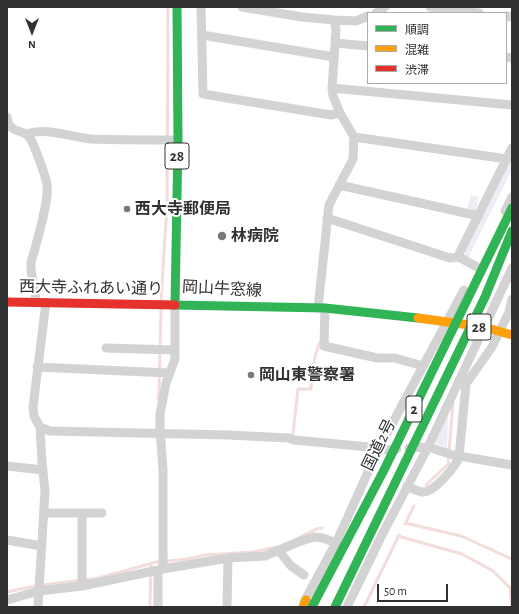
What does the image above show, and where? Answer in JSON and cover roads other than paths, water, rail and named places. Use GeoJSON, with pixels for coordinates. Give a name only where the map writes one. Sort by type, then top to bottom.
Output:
{"type":"FeatureCollection","features":[{"type":"Feature","properties":{"kind":"main road","name":"岡山牛窓線"},"geometry":{"type":"LineString","coordinates":[[177,7],[171,140],[175,305],[321,308],[446,322],[484,328],[512,335]]}},
{"type":"Feature","properties":{"kind":"main road","name":"国道2号"},"geometry":{"type":"LineString","coordinates":[[306,605],[382,472],[512,208]]}},
{"type":"Feature","properties":{"kind":"main road","name":"国道2号"},"geometry":{"type":"LineString","coordinates":[[335,607],[485,297],[512,231]]}},
{"type":"Feature","properties":{"kind":"main road","name":"西大寺ふれあい通り"},"geometry":{"type":"LineString","coordinates":[[7,302],[175,305]]}},
{"type":"Feature","properties":{"kind":"street"},"geometry":{"type":"LineString","coordinates":[[202,7],[203,94],[331,115],[340,112]]}},
{"type":"Feature","properties":{"kind":"street"},"geometry":{"type":"LineString","coordinates":[[242,7],[302,17],[334,20],[356,21],[367,16]]}},
{"type":"Feature","properties":{"kind":"street"},"geometry":{"type":"LineString","coordinates":[[430,7],[471,12]]}},
{"type":"Feature","properties":{"kind":"street"},"geometry":{"type":"LineString","coordinates":[[334,20],[336,30],[332,88],[340,112],[354,137],[353,159],[329,205],[327,218],[321,308],[324,346],[377,358],[395,358],[423,366]]}},
{"type":"Feature","properties":{"kind":"street"},"geometry":{"type":"LineString","coordinates":[[202,35],[334,57]]}},
{"type":"Feature","properties":{"kind":"street"},"geometry":{"type":"LineString","coordinates":[[335,43],[367,46]]}},
{"type":"Feature","properties":{"kind":"street"},"geometry":{"type":"LineString","coordinates":[[332,88],[512,105]]}},
{"type":"Feature","properties":{"kind":"street"},"geometry":{"type":"LineString","coordinates":[[7,117],[8,125],[13,129],[26,134],[32,141],[47,184],[40,230],[31,262],[36,302]]}},
{"type":"Feature","properties":{"kind":"street"},"geometry":{"type":"LineString","coordinates":[[26,134],[37,131],[46,131],[90,138],[171,140]]}},
{"type":"Feature","properties":{"kind":"street"},"geometry":{"type":"LineString","coordinates":[[354,137],[507,159]]}},
{"type":"Feature","properties":{"kind":"street"},"geometry":{"type":"LineString","coordinates":[[459,257],[459,254],[512,148]]}},
{"type":"Feature","properties":{"kind":"street"},"geometry":{"type":"LineString","coordinates":[[339,185],[479,216]]}},
{"type":"Feature","properties":{"kind":"street"},"geometry":{"type":"LineString","coordinates":[[306,605],[378,450],[477,267],[512,197]]}},
{"type":"Feature","properties":{"kind":"street"},"geometry":{"type":"LineString","coordinates":[[327,218],[450,258],[459,257],[477,267]]}},
{"type":"Feature","properties":{"kind":"street"},"geometry":{"type":"LineString","coordinates":[[347,607],[428,446],[511,274]]}},
{"type":"Feature","properties":{"kind":"street"},"geometry":{"type":"LineString","coordinates":[[407,486],[422,492],[428,491],[451,472],[456,464],[452,455],[466,384],[492,347],[509,312],[512,299]]}},
{"type":"Feature","properties":{"kind":"street"},"geometry":{"type":"LineString","coordinates":[[38,607],[45,490],[40,427],[34,416],[33,408],[46,302]]}},
{"type":"Feature","properties":{"kind":"street"},"geometry":{"type":"LineString","coordinates":[[37,367],[163,372],[175,359],[175,305]]}},
{"type":"Feature","properties":{"kind":"street"},"geometry":{"type":"LineString","coordinates":[[106,348],[175,350]]}},
{"type":"Feature","properties":{"kind":"street"},"geometry":{"type":"LineString","coordinates":[[158,607],[158,568],[163,470],[160,414],[166,383],[163,372]]}},
{"type":"Feature","properties":{"kind":"street"},"geometry":{"type":"LineString","coordinates":[[40,427],[50,431],[228,435],[289,438],[294,440],[369,447],[378,450],[428,446],[452,455],[512,465]]}},
{"type":"Feature","properties":{"kind":"street"},"geometry":{"type":"LineString","coordinates":[[7,466],[43,470]]}},
{"type":"Feature","properties":{"kind":"street"},"geometry":{"type":"LineString","coordinates":[[44,513],[102,513]]}},
{"type":"Feature","properties":{"kind":"street"},"geometry":{"type":"LineString","coordinates":[[82,513],[82,582]]}},
{"type":"Feature","properties":{"kind":"street"},"geometry":{"type":"LineString","coordinates":[[7,600],[39,588],[228,558],[265,556],[314,537],[336,543]]}},
{"type":"Feature","properties":{"kind":"street"},"geometry":{"type":"LineString","coordinates":[[7,540],[42,546]]}},
{"type":"Feature","properties":{"kind":"street"},"geometry":{"type":"LineString","coordinates":[[279,551],[291,566],[304,575]]}},
{"type":"Feature","properties":{"kind":"street"},"geometry":{"type":"LineString","coordinates":[[227,607],[228,558]]}},
{"type":"Feature","properties":{"kind":"waterway"},"geometry":{"type":"LineString","coordinates":[[161,302],[167,205],[168,7]]}},
{"type":"Feature","properties":{"kind":"waterway"},"geometry":{"type":"LineString","coordinates":[[158,400],[161,308]]}},
{"type":"Feature","properties":{"kind":"waterway"},"geometry":{"type":"LineString","coordinates":[[293,434],[298,389],[311,389],[313,365],[320,342]]}},
{"type":"Feature","properties":{"kind":"waterway"},"geometry":{"type":"LineString","coordinates":[[426,485],[448,464],[453,403]]}},
{"type":"Feature","properties":{"kind":"waterway"},"geometry":{"type":"LineString","coordinates":[[405,524],[414,506]]}},
{"type":"Feature","properties":{"kind":"waterway"},"geometry":{"type":"LineString","coordinates":[[405,523],[461,536],[512,559]]}},
{"type":"Feature","properties":{"kind":"waterway"},"geometry":{"type":"LineString","coordinates":[[298,538],[316,529],[322,528]]}},
{"type":"Feature","properties":{"kind":"waterway"},"geometry":{"type":"LineString","coordinates":[[364,607],[399,535]]}},
{"type":"Feature","properties":{"kind":"waterway"},"geometry":{"type":"LineString","coordinates":[[398,536],[462,554],[493,571],[510,588],[512,586]]}},
{"type":"Feature","properties":{"kind":"waterway"},"geometry":{"type":"LineString","coordinates":[[7,592],[35,586],[99,578],[156,562],[187,559],[205,555],[254,552],[275,547]]}},
{"type":"Feature","properties":{"kind":"waterway"},"geometry":{"type":"LineString","coordinates":[[150,607],[151,564]]}},
{"type":"Feature","properties":{"kind":"waterway"},"geometry":{"type":"LineString","coordinates":[[510,588],[512,607]]}},
{"type":"Feature","properties":{"kind":"place","name":"西大寺郵便局"},"geometry":{"type":"Point","coordinates":[127,209]}},
{"type":"Feature","properties":{"kind":"place","name":"林病院"},"geometry":{"type":"Point","coordinates":[222,236]}},
{"type":"Feature","properties":{"kind":"place","name":"岡山東警察署"},"geometry":{"type":"Point","coordinates":[251,375]}}]}
